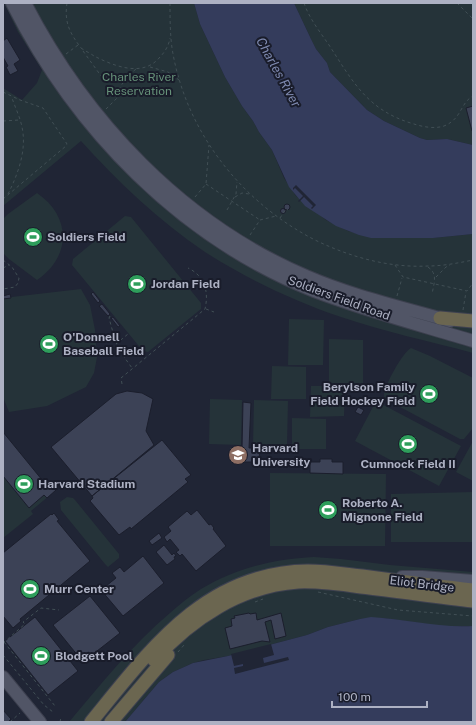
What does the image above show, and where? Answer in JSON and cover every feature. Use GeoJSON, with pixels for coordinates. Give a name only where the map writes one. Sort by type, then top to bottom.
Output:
{"type":"FeatureCollection","features":[{"type":"Feature","properties":{"kind":"highway"},"geometry":{"type":"LineString","coordinates":[[440,318],[473,321]]}},
{"type":"Feature","properties":{"kind":"highway"},"geometry":{"type":"LineString","coordinates":[[81,722],[128,666],[190,614],[209,600],[229,589],[257,579],[285,573],[308,571],[332,572],[372,577]]}},
{"type":"Feature","properties":{"kind":"highway","name":"Eliot Bridge"},"geometry":{"type":"LineString","coordinates":[[372,577],[473,590]]}},
{"type":"Feature","properties":{"kind":"highway"},"geometry":{"type":"LineString","coordinates":[[101,722],[158,656],[191,625],[238,596],[267,587],[297,582],[326,583],[473,601]]}},
{"type":"Feature","properties":{"kind":"highway"},"geometry":{"type":"LineString","coordinates":[[111,722],[191,625]]}},
{"type":"Feature","properties":{"kind":"highway"},"geometry":{"type":"LineString","coordinates":[[91,722],[159,641]]}},
{"type":"Feature","properties":{"kind":"main road","name":"Soldiers Field Road"},"geometry":{"type":"LineString","coordinates":[[12,3],[50,69],[75,105],[97,132],[121,159],[157,194],[198,226],[253,262],[283,278],[314,291],[347,303],[473,341]]}},
{"type":"Feature","properties":{"kind":"main road","name":"Soldiers Field Road"},"geometry":{"type":"LineString","coordinates":[[25,3],[38,29],[59,64],[109,129],[166,187],[203,217],[255,250],[307,276],[357,295],[473,327]]}},
{"type":"Feature","properties":{"kind":"main road"},"geometry":{"type":"LineString","coordinates":[[372,577],[422,577],[473,581]]}},
{"type":"Feature","properties":{"kind":"main road"},"geometry":{"type":"LineString","coordinates":[[3,677],[40,722]]}},
{"type":"Feature","properties":{"kind":"path"},"geometry":{"type":"LineString","coordinates":[[67,3],[66,15],[68,27],[81,48],[117,98]]}},
{"type":"Feature","properties":{"kind":"path"},"geometry":{"type":"LineString","coordinates":[[170,3],[173,54],[180,81],[191,112],[209,144],[237,181],[249,194],[280,219],[300,232],[338,250],[369,260],[394,265],[427,266],[453,264],[473,260]]}},
{"type":"Feature","properties":{"kind":"path"},"geometry":{"type":"LineString","coordinates":[[304,3],[313,21],[353,83],[368,100],[389,114],[415,125],[433,128],[441,127],[457,118],[468,100],[473,96]]}},
{"type":"Feature","properties":{"kind":"path"},"geometry":{"type":"LineString","coordinates":[[457,3],[473,20]]}},
{"type":"Feature","properties":{"kind":"path"},"geometry":{"type":"LineString","coordinates":[[81,48],[107,62],[126,68],[137,69],[150,66],[161,56],[168,46],[171,36]]}},
{"type":"Feature","properties":{"kind":"path"},"geometry":{"type":"LineString","coordinates":[[64,55],[79,45]]}},
{"type":"Feature","properties":{"kind":"path"},"geometry":{"type":"LineString","coordinates":[[150,66],[168,72],[180,81]]}},
{"type":"Feature","properties":{"kind":"path"},"geometry":{"type":"LineString","coordinates":[[104,110],[117,98],[123,83],[129,75],[137,69]]}},
{"type":"Feature","properties":{"kind":"path"},"geometry":{"type":"LineString","coordinates":[[3,92],[11,97],[43,108],[67,144],[3,199]]}},
{"type":"Feature","properties":{"kind":"path"},"geometry":{"type":"LineString","coordinates":[[8,194],[15,180],[22,154],[23,142],[20,120],[11,97]]}},
{"type":"Feature","properties":{"kind":"path"},"geometry":{"type":"LineString","coordinates":[[3,121],[20,120]]}},
{"type":"Feature","properties":{"kind":"path"},"geometry":{"type":"LineString","coordinates":[[193,199],[206,184],[209,144]]}},
{"type":"Feature","properties":{"kind":"path"},"geometry":{"type":"LineString","coordinates":[[227,210],[235,197],[237,181]]}},
{"type":"Feature","properties":{"kind":"path"},"geometry":{"type":"LineString","coordinates":[[206,184],[260,220]]}},
{"type":"Feature","properties":{"kind":"path"},"geometry":{"type":"LineString","coordinates":[[235,197],[242,193],[249,194]]}},
{"type":"Feature","properties":{"kind":"path"},"geometry":{"type":"LineString","coordinates":[[280,219],[286,209],[288,210]]}},
{"type":"Feature","properties":{"kind":"path"},"geometry":{"type":"LineString","coordinates":[[249,238],[260,220],[276,216]]}},
{"type":"Feature","properties":{"kind":"path"},"geometry":{"type":"LineString","coordinates":[[3,260],[18,274],[19,278],[15,287],[3,289]]}},
{"type":"Feature","properties":{"kind":"path"},"geometry":{"type":"LineString","coordinates":[[435,278],[446,267],[453,264]]}},
{"type":"Feature","properties":{"kind":"path"},"geometry":{"type":"LineString","coordinates":[[3,268],[9,265]]}},
{"type":"Feature","properties":{"kind":"path"},"geometry":{"type":"LineString","coordinates":[[394,265],[403,277],[466,291]]}},
{"type":"Feature","properties":{"kind":"path"},"geometry":{"type":"LineString","coordinates":[[427,266],[434,272],[435,278],[432,294]]}},
{"type":"Feature","properties":{"kind":"path"},"geometry":{"type":"LineString","coordinates":[[122,384],[121,378],[205,309],[207,301],[205,287],[198,274],[188,268]]}},
{"type":"Feature","properties":{"kind":"path"},"geometry":{"type":"LineString","coordinates":[[396,298],[403,277]]}},
{"type":"Feature","properties":{"kind":"path"},"geometry":{"type":"LineString","coordinates":[[463,311],[466,291],[473,283]]}},
{"type":"Feature","properties":{"kind":"path"},"geometry":{"type":"LineString","coordinates":[[205,309],[214,312]]}},
{"type":"Feature","properties":{"kind":"path"},"geometry":{"type":"LineString","coordinates":[[110,316],[109,318],[116,344],[133,368]]}},
{"type":"Feature","properties":{"kind":"path"},"geometry":{"type":"LineString","coordinates":[[116,344],[128,334]]}},
{"type":"Feature","properties":{"kind":"path"},"geometry":{"type":"LineString","coordinates":[[314,592],[398,610],[473,616]]}},
{"type":"Feature","properties":{"kind":"path"},"geometry":{"type":"LineString","coordinates":[[252,602],[260,601],[266,596]]}},
{"type":"Feature","properties":{"kind":"path"},"geometry":{"type":"LineString","coordinates":[[55,706],[3,642],[25,624],[23,622],[41,608],[59,610]]}},
{"type":"Feature","properties":{"kind":"path"},"geometry":{"type":"LineString","coordinates":[[178,652],[186,642]]}},
{"type":"Feature","properties":{"kind":"path"},"geometry":{"type":"LineString","coordinates":[[3,655],[46,706],[53,712]]}},
{"type":"Feature","properties":{"kind":"path"},"geometry":{"type":"LineString","coordinates":[[10,722],[21,712]]}},
{"type":"Feature","properties":{"kind":"path"},"geometry":{"type":"LineString","coordinates":[[60,722],[61,716]]}},
{"type":"Feature","properties":{"kind":"green space","name":"Charles River Reservation"},"geometry":{"type":"Polygon","coordinates":[[[4,3],[194,3],[200,24],[225,77],[242,106],[272,150],[284,178],[296,196],[326,220],[348,231],[371,237],[433,238],[473,234],[473,353],[390,332],[341,317],[288,297],[237,271],[205,252],[155,214],[124,186],[81,141],[3,206],[3,88],[22,100],[37,83],[42,70],[18,32],[4,3]]]}},
{"type":"Feature","properties":{"kind":"green space"},"geometry":{"type":"Polygon","coordinates":[[[294,3],[473,3],[473,145],[447,139],[427,140],[420,138],[384,121],[367,110],[330,72],[327,63],[316,49],[294,3]]]}},
{"type":"Feature","properties":{"kind":"green space","name":"Soldiers Field"},"geometry":{"type":"Polygon","coordinates":[[[37,193],[57,213],[63,237],[61,249],[56,260],[48,271],[37,280],[3,253],[3,219],[37,193]]]}},
{"type":"Feature","properties":{"kind":"green space","name":"Jordan Field"},"geometry":{"type":"Polygon","coordinates":[[[125,216],[131,217],[201,303],[201,309],[148,352],[143,351],[72,265],[73,259],[125,216]]]}},
{"type":"Feature","properties":{"kind":"green space","name":"O'Donnell Baseball Field"},"geometry":{"type":"Polygon","coordinates":[[[81,289],[90,305],[95,330],[97,357],[94,373],[86,387],[47,406],[9,412],[3,397],[3,298],[81,289]]]}},
{"type":"Feature","properties":{"kind":"green space"},"geometry":{"type":"Polygon","coordinates":[[[289,319],[324,320],[323,365],[288,365],[289,319]]]}},
{"type":"Feature","properties":{"kind":"green space"},"geometry":{"type":"Polygon","coordinates":[[[329,339],[363,340],[363,383],[329,383],[329,339]]]}},
{"type":"Feature","properties":{"kind":"green space","name":"Berylson Family Field Hockey Field"},"geometry":{"type":"Polygon","coordinates":[[[411,348],[473,378],[473,428],[464,439],[460,439],[385,398],[384,395],[390,377],[403,356],[411,348]]]}},
{"type":"Feature","properties":{"kind":"green space"},"geometry":{"type":"Polygon","coordinates":[[[272,366],[306,367],[306,399],[271,399],[272,366]]]}},
{"type":"Feature","properties":{"kind":"green space"},"geometry":{"type":"Polygon","coordinates":[[[311,386],[345,386],[344,416],[310,417],[311,386]]]}},
{"type":"Feature","properties":{"kind":"green space"},"geometry":{"type":"Polygon","coordinates":[[[210,399],[242,400],[241,445],[209,444],[210,399]]]}},
{"type":"Feature","properties":{"kind":"green space"},"geometry":{"type":"Polygon","coordinates":[[[254,400],[288,401],[287,445],[253,445],[254,400]]]}},
{"type":"Feature","properties":{"kind":"green space","name":"Cumnock Field II"},"geometry":{"type":"Polygon","coordinates":[[[376,401],[461,446],[439,486],[355,441],[376,401]]]}},
{"type":"Feature","properties":{"kind":"green space"},"geometry":{"type":"Polygon","coordinates":[[[292,418],[326,419],[326,449],[292,449],[292,418]]]}},
{"type":"Feature","properties":{"kind":"green space","name":"Harvard Stadium"},"geometry":{"type":"Polygon","coordinates":[[[3,432],[46,486],[50,483],[56,490],[31,511],[33,514],[3,538],[3,432]]]}},
{"type":"Feature","properties":{"kind":"green space"},"geometry":{"type":"Polygon","coordinates":[[[473,441],[473,481],[456,472],[473,441]]]}},
{"type":"Feature","properties":{"kind":"green space","name":"Roberto A. Mignone Field"},"geometry":{"type":"Polygon","coordinates":[[[270,473],[386,474],[385,546],[270,546],[270,473]]]}},
{"type":"Feature","properties":{"kind":"green space"},"geometry":{"type":"Polygon","coordinates":[[[473,492],[473,542],[391,542],[391,494],[473,492]]]}},
{"type":"Feature","properties":{"kind":"green space"},"geometry":{"type":"Polygon","coordinates":[[[67,497],[75,500],[119,554],[119,558],[108,567],[61,510],[60,502],[67,497]]]}},
{"type":"Feature","properties":{"kind":"green space"},"geometry":{"type":"Polygon","coordinates":[[[314,557],[473,572],[473,626],[440,626],[383,618],[360,619],[228,656],[193,663],[173,672],[159,682],[125,722],[69,722],[117,665],[156,625],[189,597],[228,575],[242,570],[270,562],[314,557]]]}},
{"type":"Feature","properties":{"kind":"water","name":"Charles River"},"geometry":{"type":"Polygon","coordinates":[[[194,3],[294,3],[316,49],[327,63],[330,72],[367,110],[384,121],[420,138],[427,140],[447,139],[473,145],[473,234],[433,238],[371,238],[336,226],[305,206],[289,187],[272,150],[242,106],[225,77],[200,24],[194,3]]]}},
{"type":"Feature","properties":{"kind":"water"},"geometry":{"type":"Polygon","coordinates":[[[371,617],[435,625],[473,626],[473,722],[125,722],[159,682],[173,672],[193,663],[228,656],[307,635],[328,627],[371,617]]]}},
{"type":"Feature","properties":{"kind":"pier"},"geometry":{"type":"Polygon","coordinates":[[[296,185],[316,205],[312,209],[311,208],[313,206],[304,197],[299,202],[298,201],[303,196],[295,188],[293,190],[296,185]]]}},
{"type":"Feature","properties":{"kind":"pier"},"geometry":{"type":"Polygon","coordinates":[[[271,644],[274,655],[263,658],[264,663],[288,657],[289,660],[235,674],[234,668],[243,666],[243,664],[234,666],[231,654],[271,644]]]}},
{"type":"Feature","properties":{"kind":"building"},"geometry":{"type":"Polygon","coordinates":[[[7,38],[20,60],[14,64],[18,71],[10,75],[6,67],[8,66],[3,57],[3,41],[7,38]]]}},
{"type":"Feature","properties":{"kind":"building"},"geometry":{"type":"Polygon","coordinates":[[[473,106],[473,131],[472,131],[466,108],[473,106]]]}},
{"type":"Feature","properties":{"kind":"building"},"geometry":{"type":"Polygon","coordinates":[[[287,204],[290,207],[287,210],[284,207],[287,204]]]}},
{"type":"Feature","properties":{"kind":"building"},"geometry":{"type":"Polygon","coordinates":[[[281,209],[285,209],[285,213],[281,213],[281,209]]]}},
{"type":"Feature","properties":{"kind":"building"},"geometry":{"type":"Polygon","coordinates":[[[93,292],[100,301],[98,303],[91,294],[93,292]]]}},
{"type":"Feature","properties":{"kind":"building"},"geometry":{"type":"Polygon","coordinates":[[[10,294],[11,298],[3,299],[3,296],[10,294]]]}},
{"type":"Feature","properties":{"kind":"building"},"geometry":{"type":"Polygon","coordinates":[[[102,304],[110,314],[108,316],[99,306],[102,304]]]}},
{"type":"Feature","properties":{"kind":"building"},"geometry":{"type":"Polygon","coordinates":[[[113,317],[120,326],[118,327],[111,318],[113,317]]]}},
{"type":"Feature","properties":{"kind":"building"},"geometry":{"type":"Polygon","coordinates":[[[127,391],[142,393],[153,399],[146,431],[154,445],[92,496],[51,447],[116,394],[127,391]]]}},
{"type":"Feature","properties":{"kind":"building"},"geometry":{"type":"Polygon","coordinates":[[[243,402],[251,403],[249,448],[260,448],[259,459],[252,459],[252,462],[243,462],[243,459],[233,458],[234,447],[242,448],[243,402]]]}},
{"type":"Feature","properties":{"kind":"building"},"geometry":{"type":"Polygon","coordinates":[[[358,407],[364,410],[361,415],[355,412],[358,407]]]}},
{"type":"Feature","properties":{"kind":"building","name":"Harvard Stadium"},"geometry":{"type":"Polygon","coordinates":[[[3,432],[47,486],[50,483],[56,490],[47,498],[44,495],[29,508],[3,476],[3,432]]]}},
{"type":"Feature","properties":{"kind":"building"},"geometry":{"type":"Polygon","coordinates":[[[162,440],[191,475],[185,479],[188,482],[131,529],[130,527],[119,535],[90,501],[93,498],[92,496],[162,440]]]}},
{"type":"Feature","properties":{"kind":"building"},"geometry":{"type":"Polygon","coordinates":[[[320,459],[332,459],[332,462],[343,462],[343,474],[310,473],[310,462],[320,462],[320,459]]]}},
{"type":"Feature","properties":{"kind":"building"},"geometry":{"type":"Polygon","coordinates":[[[197,510],[209,525],[211,524],[226,546],[196,571],[182,554],[180,556],[176,552],[179,550],[170,539],[167,542],[164,537],[171,531],[168,527],[187,511],[191,515],[197,510]]]}},
{"type":"Feature","properties":{"kind":"building","name":"Murr Center"},"geometry":{"type":"Polygon","coordinates":[[[54,513],[59,520],[57,521],[90,561],[20,619],[21,621],[13,628],[3,616],[3,553],[54,513]]]}},
{"type":"Feature","properties":{"kind":"building"},"geometry":{"type":"Polygon","coordinates":[[[159,533],[162,538],[152,545],[149,541],[159,533]]]}},
{"type":"Feature","properties":{"kind":"building"},"geometry":{"type":"Polygon","coordinates":[[[164,545],[172,555],[174,553],[176,556],[174,557],[175,559],[167,565],[156,552],[164,545]]]}},
{"type":"Feature","properties":{"kind":"building"},"geometry":{"type":"Polygon","coordinates":[[[143,556],[164,583],[123,616],[101,590],[116,578],[112,573],[120,567],[124,572],[143,556]]]}},
{"type":"Feature","properties":{"kind":"building"},"geometry":{"type":"Polygon","coordinates":[[[90,596],[120,633],[83,662],[53,625],[90,596]]]}},
{"type":"Feature","properties":{"kind":"building"},"geometry":{"type":"Polygon","coordinates":[[[256,613],[257,620],[281,613],[286,636],[275,639],[271,620],[265,622],[270,642],[262,641],[230,649],[225,628],[232,626],[231,619],[235,618],[234,616],[256,613]]]}},
{"type":"Feature","properties":{"kind":"building","name":"Blodgett Pool"},"geometry":{"type":"Polygon","coordinates":[[[35,617],[78,671],[48,695],[5,641],[35,617]]]}},
{"type":"Feature","properties":{"kind":"building"},"geometry":{"type":"Polygon","coordinates":[[[3,710],[11,719],[8,722],[3,722],[3,710]]]}},
{"type":"Feature","properties":{"kind":"place","name":"Soldiers Field"},"geometry":{"type":"Point","coordinates":[33,237]}},
{"type":"Feature","properties":{"kind":"place","name":"Jordan Field"},"geometry":{"type":"Point","coordinates":[137,284]}},
{"type":"Feature","properties":{"kind":"place","name":"O'Donnell Baseball Field"},"geometry":{"type":"Point","coordinates":[49,344]}},
{"type":"Feature","properties":{"kind":"place","name":"Berylson Family Field Hockey Field"},"geometry":{"type":"Point","coordinates":[429,394]}},
{"type":"Feature","properties":{"kind":"place","name":"Cumnock Field II"},"geometry":{"type":"Point","coordinates":[408,444]}},
{"type":"Feature","properties":{"kind":"place","name":"Harvard University"},"geometry":{"type":"Point","coordinates":[238,455]}},
{"type":"Feature","properties":{"kind":"place","name":"Harvard Stadium"},"geometry":{"type":"Point","coordinates":[24,484]}},
{"type":"Feature","properties":{"kind":"place","name":"Roberto A. Mignone Field"},"geometry":{"type":"Point","coordinates":[328,510]}},
{"type":"Feature","properties":{"kind":"place","name":"Murr Center"},"geometry":{"type":"Point","coordinates":[30,589]}},
{"type":"Feature","properties":{"kind":"place","name":"Blodgett Pool"},"geometry":{"type":"Point","coordinates":[41,656]}}]}
